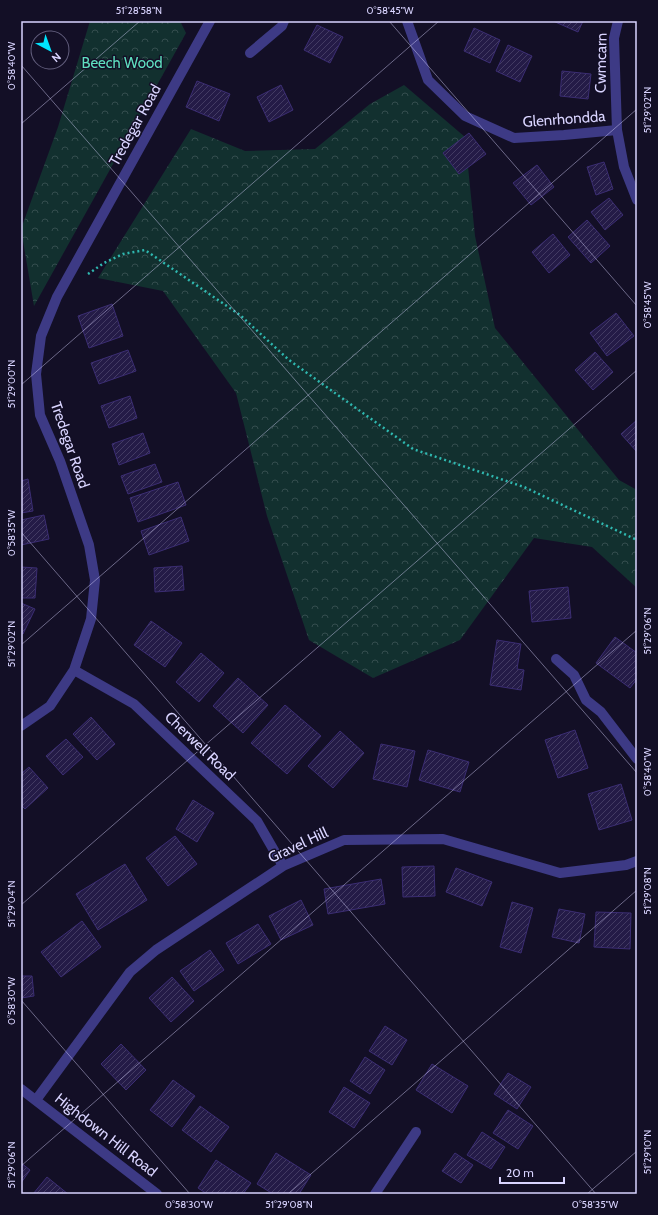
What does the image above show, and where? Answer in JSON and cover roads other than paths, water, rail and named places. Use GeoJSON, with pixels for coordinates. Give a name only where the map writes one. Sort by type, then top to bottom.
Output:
{"type":"FeatureCollection","features":[{"type":"Feature","properties":{"kind":"street","name":"Tredegar Road"},"geometry":{"type":"LineString","coordinates":[[21,726],[50,706],[74,670],[91,619],[95,580],[89,545],[60,461],[40,415],[36,374],[41,336],[57,297],[210,21]]}},
{"type":"Feature","properties":{"kind":"street"},"geometry":{"type":"LineString","coordinates":[[250,53],[282,26],[284,21]]}},
{"type":"Feature","properties":{"kind":"street","name":"Glenrhondda"},"geometry":{"type":"LineString","coordinates":[[407,21],[428,80],[465,116],[514,138],[564,136],[617,130]]}},
{"type":"Feature","properties":{"kind":"street","name":"Cwmcarn"},"geometry":{"type":"LineString","coordinates":[[618,21],[614,38],[617,130],[624,167],[637,200]]}},
{"type":"Feature","properties":{"kind":"street"},"geometry":{"type":"LineString","coordinates":[[556,659],[574,675],[586,700],[601,712],[637,759]]}},
{"type":"Feature","properties":{"kind":"street","name":"Cherwell Road"},"geometry":{"type":"LineString","coordinates":[[74,670],[134,704],[257,821],[283,866]]}},
{"type":"Feature","properties":{"kind":"street","name":"Gravel Hill"},"geometry":{"type":"LineString","coordinates":[[36,1100],[130,972],[156,950],[283,866],[344,840],[443,839],[560,873],[626,865],[637,861]]}},
{"type":"Feature","properties":{"kind":"street","name":"Highdown Hill Road"},"geometry":{"type":"LineString","coordinates":[[21,1089],[158,1194]]}},
{"type":"Feature","properties":{"kind":"street"},"geometry":{"type":"LineString","coordinates":[[375,1194],[416,1132]]}},
{"type":"Feature","properties":{"kind":"park label","name":"Beech Wood"},"geometry":{"type":"Point","coordinates":[122,63]}}]}
